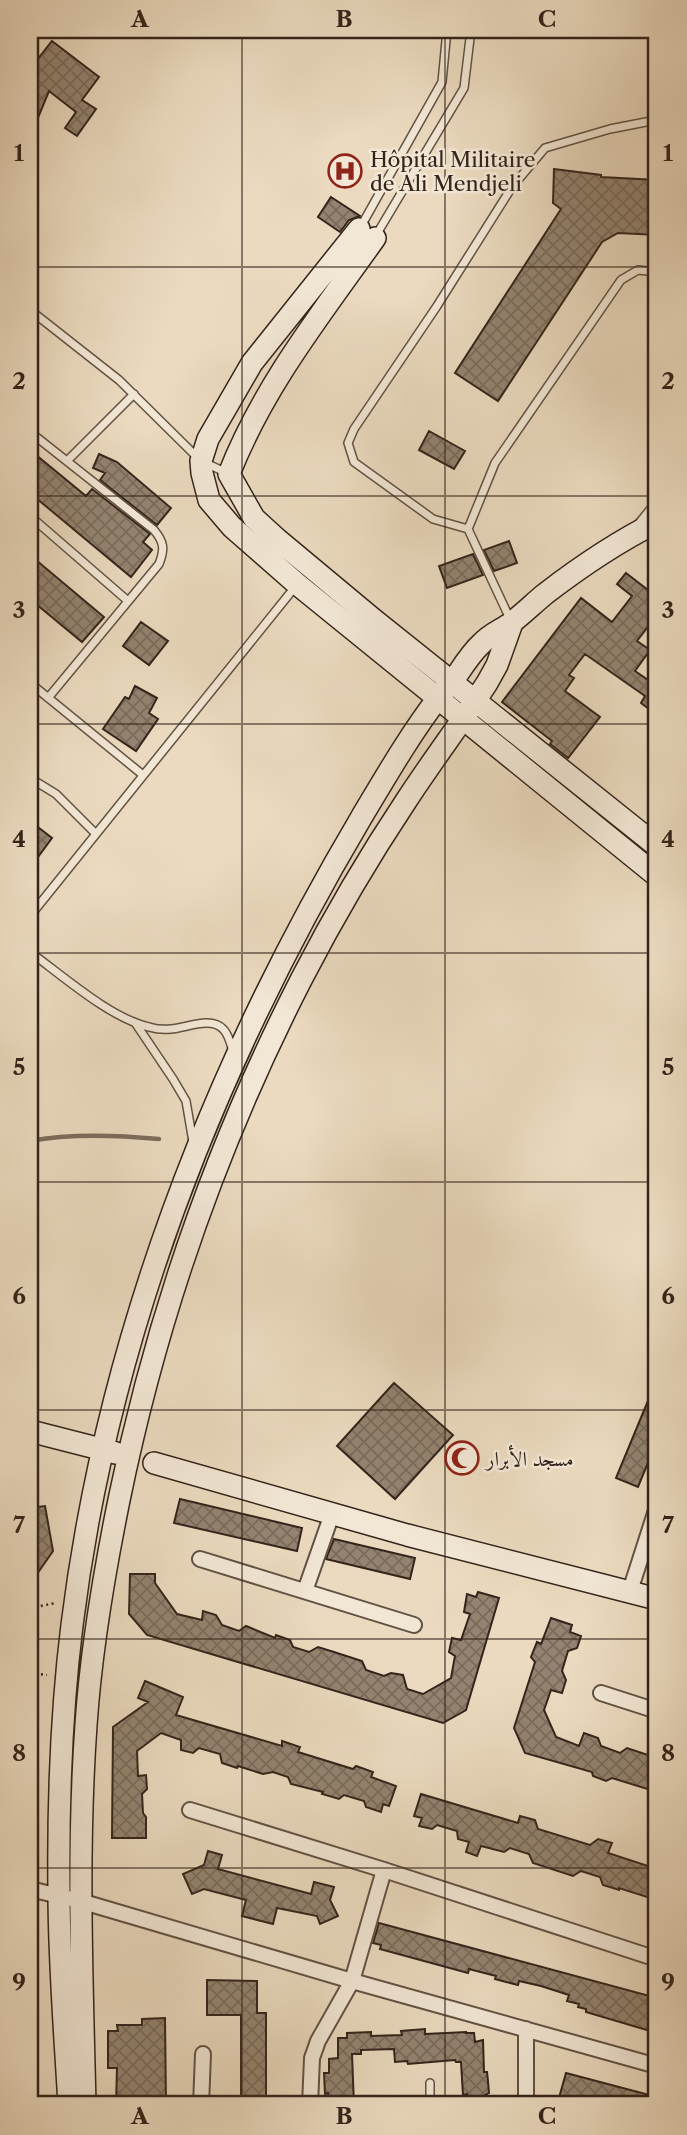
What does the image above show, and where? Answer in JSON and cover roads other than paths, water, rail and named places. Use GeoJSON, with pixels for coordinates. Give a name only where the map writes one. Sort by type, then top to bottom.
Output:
{"type":"FeatureCollection","features":[{"type":"Feature","properties":{"kind":"main road"},"geometry":{"type":"LineString","coordinates":[[367,233],[252,363],[208,439],[201,461],[209,500],[232,527],[297,584],[657,876]]}},
{"type":"Feature","properties":{"kind":"main road"},"geometry":{"type":"LineString","coordinates":[[367,233],[255,416],[229,474],[254,518],[373,619],[657,846]]}},
{"type":"Feature","properties":{"kind":"main road"},"geometry":{"type":"LineString","coordinates":[[69,2105],[58,1896],[59,1806],[64,1716],[76,1599],[102,1449],[127,1349],[158,1250],[194,1153],[279,964],[328,873],[381,784],[438,698],[486,638],[512,623],[569,576],[657,522]]}},
{"type":"Feature","properties":{"kind":"main road"},"geometry":{"type":"LineString","coordinates":[[85,2105],[80,1901],[86,1722],[96,1632],[110,1544],[152,1357],[182,1259],[217,1163],[257,1069],[351,888],[405,802],[476,700],[496,665],[512,623]]}},
{"type":"Feature","properties":{"kind":"main road"},"geometry":{"type":"LineString","coordinates":[[30,1431],[128,1456]]}},
{"type":"Feature","properties":{"kind":"main road"},"geometry":{"type":"LineString","coordinates":[[154,1463],[407,1535],[657,1599]]}},
{"type":"Feature","properties":{"kind":"street"},"geometry":{"type":"LineString","coordinates":[[128,1456],[154,1463]]}},
{"type":"Feature","properties":{"kind":"street"},"geometry":{"type":"LineString","coordinates":[[630,1591],[657,1507]]}},
{"type":"Feature","properties":{"kind":"street"},"geometry":{"type":"LineString","coordinates":[[305,1591],[332,1514]]}},
{"type":"Feature","properties":{"kind":"street"},"geometry":{"type":"LineString","coordinates":[[200,1559],[414,1625]]}},
{"type":"Feature","properties":{"kind":"street"},"geometry":{"type":"LineString","coordinates":[[601,1693],[657,1711]]}},
{"type":"Feature","properties":{"kind":"street"},"geometry":{"type":"LineString","coordinates":[[190,1810],[657,1959]]}},
{"type":"Feature","properties":{"kind":"street"},"geometry":{"type":"LineString","coordinates":[[310,2105],[312,2058],[318,2041],[352,1981],[384,1870]]}},
{"type":"Feature","properties":{"kind":"street"},"geometry":{"type":"LineString","coordinates":[[30,1889],[657,2066]]}},
{"type":"Feature","properties":{"kind":"street"},"geometry":{"type":"LineString","coordinates":[[526,2029],[526,2105]]}},
{"type":"Feature","properties":{"kind":"street"},"geometry":{"type":"LineString","coordinates":[[201,2105],[203,2054]]}},
{"type":"Feature","properties":{"kind":"lane"},"geometry":{"type":"LineString","coordinates":[[367,233],[442,82],[447,30]]}},
{"type":"Feature","properties":{"kind":"lane"},"geometry":{"type":"LineString","coordinates":[[367,233],[464,88],[471,30]]}},
{"type":"Feature","properties":{"kind":"lane"},"geometry":{"type":"LineString","coordinates":[[468,529],[433,519],[354,462],[348,443],[354,429],[437,306],[512,187],[545,148],[610,129],[657,121]]}},
{"type":"Feature","properties":{"kind":"lane"},"geometry":{"type":"LineString","coordinates":[[512,623],[468,529],[495,463],[621,280],[638,270],[657,272]]}},
{"type":"Feature","properties":{"kind":"lane"},"geometry":{"type":"LineString","coordinates":[[30,310],[134,394],[201,461],[229,474]]}},
{"type":"Feature","properties":{"kind":"lane"},"geometry":{"type":"LineString","coordinates":[[67,461],[134,394]]}},
{"type":"Feature","properties":{"kind":"lane"},"geometry":{"type":"LineString","coordinates":[[30,432],[154,530],[163,540],[164,552],[159,564],[48,698]]}},
{"type":"Feature","properties":{"kind":"lane"},"geometry":{"type":"LineString","coordinates":[[624,540],[657,501]]}},
{"type":"Feature","properties":{"kind":"lane"},"geometry":{"type":"LineString","coordinates":[[30,516],[128,601]]}},
{"type":"Feature","properties":{"kind":"lane"},"geometry":{"type":"LineString","coordinates":[[30,916],[297,584]]}},
{"type":"Feature","properties":{"kind":"lane"},"geometry":{"type":"LineString","coordinates":[[30,682],[144,775]]}},
{"type":"Feature","properties":{"kind":"lane"},"geometry":{"type":"LineString","coordinates":[[30,778],[56,794],[96,834]]}},
{"type":"Feature","properties":{"kind":"lane"},"geometry":{"type":"LineString","coordinates":[[30,952],[109,1009],[136,1024],[172,1029],[216,1024],[225,1030],[235,1058]]}},
{"type":"Feature","properties":{"kind":"lane"},"geometry":{"type":"LineString","coordinates":[[136,1024],[186,1101],[194,1153]]}},
{"type":"Feature","properties":{"kind":"lane"},"geometry":{"type":"LineString","coordinates":[[430,2083],[430,2105]]}},
{"type":"Feature","properties":{"kind":"waterway"},"geometry":{"type":"LineString","coordinates":[[30,1141],[94,1136],[159,1139]]}},
{"type":"Feature","properties":{"kind":"place","name":"Hôpital Militaire de Ali Mendjeli"},"geometry":{"type":"Point","coordinates":[345,171]}},
{"type":"Feature","properties":{"kind":"place","name":"مسجد الأبرار"},"geometry":{"type":"Point","coordinates":[462,1458]}}]}
